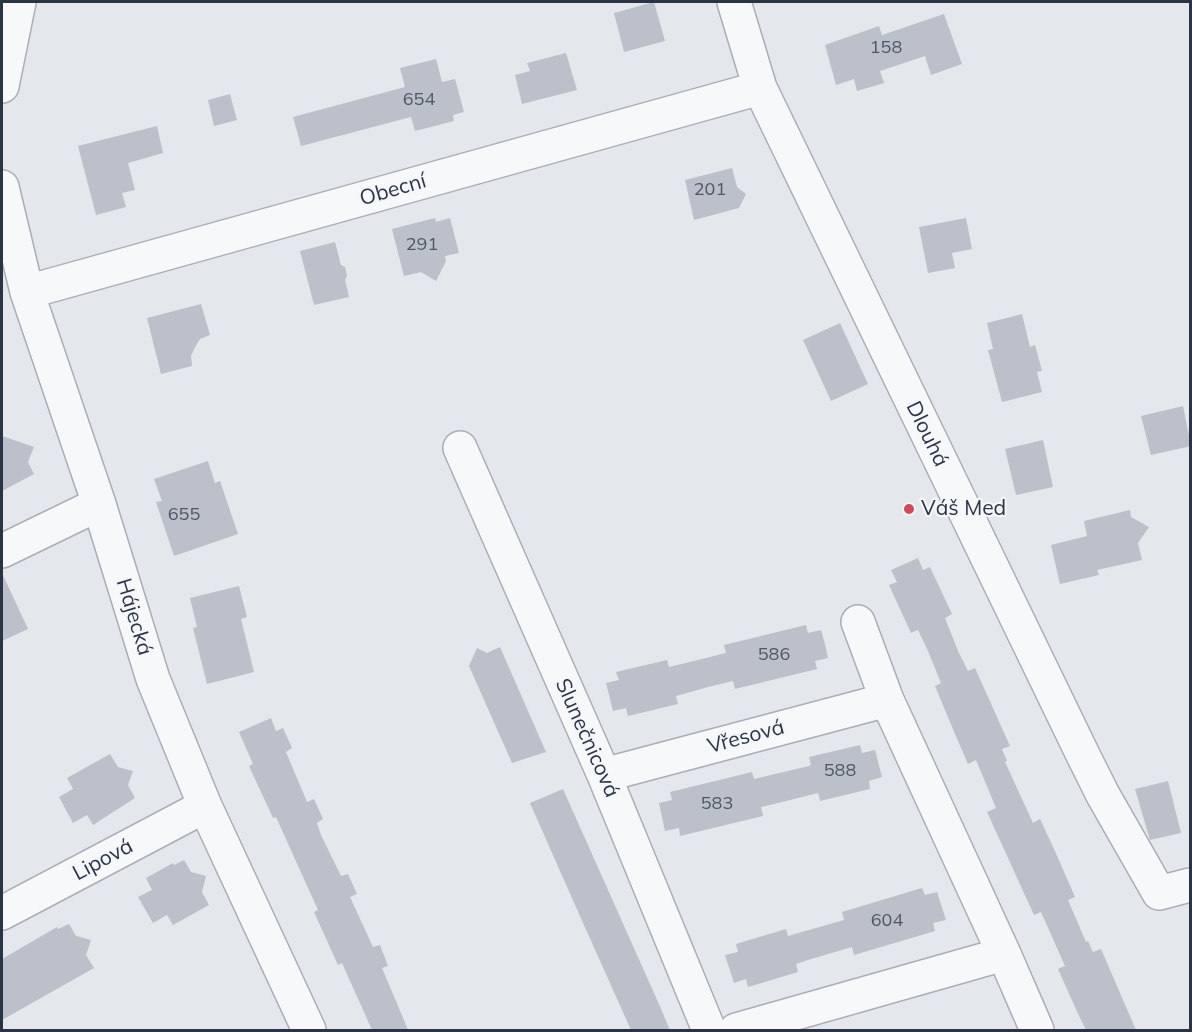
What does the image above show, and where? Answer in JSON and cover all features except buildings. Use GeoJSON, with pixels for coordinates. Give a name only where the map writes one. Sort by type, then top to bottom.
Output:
{"type":"FeatureCollection","features":[{"type":"Feature","properties":{"kind":"street"},"geometry":{"type":"LineString","coordinates":[[2,86],[19,2]]}},
{"type":"Feature","properties":{"kind":"street","name":"Dlouhá"},"geometry":{"type":"LineString","coordinates":[[735,2],[760,88],[1103,795],[1159,893],[1191,885]]}},
{"type":"Feature","properties":{"kind":"street","name":"Obecní"},"geometry":{"type":"LineString","coordinates":[[27,292],[760,88]]}},
{"type":"Feature","properties":{"kind":"street","name":"Hájecká"},"geometry":{"type":"LineString","coordinates":[[2,187],[27,292],[99,504],[153,679],[205,806],[309,1030]]}},
{"type":"Feature","properties":{"kind":"street","name":"Slunečnicová"},"geometry":{"type":"LineString","coordinates":[[460,448],[604,775],[709,1030]]}},
{"type":"Feature","properties":{"kind":"street"},"geometry":{"type":"LineString","coordinates":[[2,550],[99,504]]}},
{"type":"Feature","properties":{"kind":"street"},"geometry":{"type":"LineString","coordinates":[[858,622],[887,700],[1004,954],[1036,1030]]}},
{"type":"Feature","properties":{"kind":"street","name":"Vřesová"},"geometry":{"type":"LineString","coordinates":[[604,775],[887,700]]}},
{"type":"Feature","properties":{"kind":"street","name":"Lipová"},"geometry":{"type":"LineString","coordinates":[[2,914],[205,806]]}},
{"type":"Feature","properties":{"kind":"street"},"geometry":{"type":"LineString","coordinates":[[736,1030],[1004,954]]}},
{"type":"Feature","properties":{"kind":"place","name":"Váš Med"},"geometry":{"type":"Point","coordinates":[909,509]}}]}
